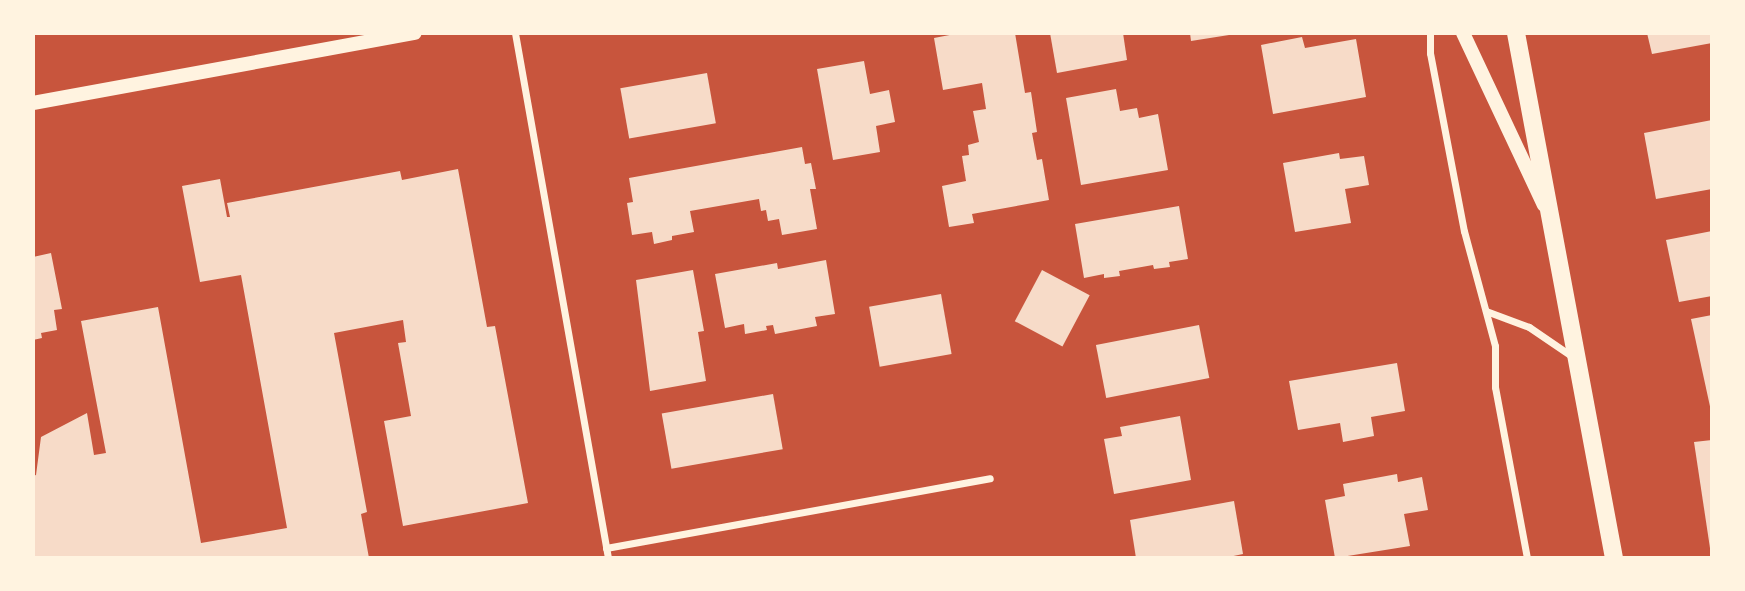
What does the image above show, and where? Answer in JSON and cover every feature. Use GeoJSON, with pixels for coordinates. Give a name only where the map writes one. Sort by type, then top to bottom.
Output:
{"type":"FeatureCollection","features":[{"type":"Feature","properties":{"kind":"main road"},"geometry":{"type":"LineString","coordinates":[[33,103],[415,33]]}},
{"type":"Feature","properties":{"kind":"main road"},"geometry":{"type":"LineString","coordinates":[[1463,33],[1550,219]]}},
{"type":"Feature","properties":{"kind":"main road"},"geometry":{"type":"LineString","coordinates":[[1516,33],[1614,558]]}},
{"type":"Feature","properties":{"kind":"street"},"geometry":{"type":"LineString","coordinates":[[515,33],[608,558]]}},
{"type":"Feature","properties":{"kind":"street"},"geometry":{"type":"LineString","coordinates":[[1430,33],[1434,77],[1464,231],[1495,346],[1497,400],[1527,558]]}},
{"type":"Feature","properties":{"kind":"street"},"geometry":{"type":"LineString","coordinates":[[1486,310],[1529,327],[1577,360]]}},
{"type":"Feature","properties":{"kind":"street"},"geometry":{"type":"LineString","coordinates":[[606,548],[990,478]]}},
{"type":"Feature","properties":{"kind":"building"},"geometry":{"type":"Polygon","coordinates":[[[960,33],[1015,33],[1025,93],[1031,92],[1037,132],[1032,133],[1037,160],[1042,159],[1049,200],[972,214],[974,223],[949,227],[942,186],[966,181],[962,156],[969,155],[968,145],[979,142],[973,111],[986,109],[982,83],[943,90],[934,38],[960,33]]]}},
{"type":"Feature","properties":{"kind":"building"},"geometry":{"type":"Polygon","coordinates":[[[1050,33],[1123,33],[1127,60],[1057,73],[1050,33]]]}},
{"type":"Feature","properties":{"kind":"building"},"geometry":{"type":"Polygon","coordinates":[[[1190,33],[1229,33],[1229,35],[1191,41],[1190,33]]]}},
{"type":"Feature","properties":{"kind":"building"},"geometry":{"type":"Polygon","coordinates":[[[1647,33],[1711,33],[1712,43],[1652,54],[1647,33]]]}},
{"type":"Feature","properties":{"kind":"building"},"geometry":{"type":"Polygon","coordinates":[[[1302,37],[1305,48],[1356,39],[1366,97],[1273,114],[1261,45],[1302,37]]]}},
{"type":"Feature","properties":{"kind":"building"},"geometry":{"type":"Polygon","coordinates":[[[864,61],[870,94],[889,90],[895,122],[876,126],[880,152],[833,160],[817,69],[864,61]]]}},
{"type":"Feature","properties":{"kind":"building"},"geometry":{"type":"Polygon","coordinates":[[[707,73],[716,123],[629,139],[620,88],[707,73]]]}},
{"type":"Feature","properties":{"kind":"building"},"geometry":{"type":"Polygon","coordinates":[[[1116,89],[1120,111],[1137,108],[1139,118],[1158,114],[1168,170],[1081,185],[1066,98],[1116,89]]]}},
{"type":"Feature","properties":{"kind":"building"},"geometry":{"type":"Polygon","coordinates":[[[1712,120],[1712,189],[1656,199],[1644,133],[1712,120]]]}},
{"type":"Feature","properties":{"kind":"building"},"geometry":{"type":"Polygon","coordinates":[[[802,147],[805,164],[811,163],[816,189],[810,189],[817,229],[782,235],[779,219],[768,221],[766,210],[761,211],[759,199],[690,211],[694,232],[672,236],[672,240],[654,244],[652,232],[632,235],[627,203],[633,202],[629,178],[802,147]]]}},
{"type":"Feature","properties":{"kind":"building"},"geometry":{"type":"Polygon","coordinates":[[[1339,153],[1340,159],[1364,156],[1369,185],[1345,189],[1351,223],[1295,232],[1283,163],[1339,153]]]}},
{"type":"Feature","properties":{"kind":"building"},"geometry":{"type":"Polygon","coordinates":[[[458,169],[487,327],[495,326],[528,503],[403,526],[384,421],[411,416],[398,343],[406,342],[403,320],[334,333],[367,512],[361,514],[369,558],[33,558],[33,476],[36,475],[41,437],[87,413],[94,455],[106,453],[81,321],[158,307],[201,543],[287,528],[241,275],[200,282],[182,186],[220,179],[227,217],[230,217],[227,203],[400,171],[402,180],[458,169]]]}},
{"type":"Feature","properties":{"kind":"building"},"geometry":{"type":"Polygon","coordinates":[[[1179,206],[1188,259],[1169,262],[1170,267],[1154,269],[1153,265],[1119,271],[1120,276],[1104,278],[1104,274],[1084,278],[1075,224],[1179,206]]]}},
{"type":"Feature","properties":{"kind":"building"},"geometry":{"type":"Polygon","coordinates":[[[1712,231],[1712,296],[1679,302],[1666,240],[1712,231]]]}},
{"type":"Feature","properties":{"kind":"building"},"geometry":{"type":"Polygon","coordinates":[[[51,253],[62,309],[54,310],[57,330],[41,333],[42,338],[33,340],[33,257],[51,253]]]}},
{"type":"Feature","properties":{"kind":"building"},"geometry":{"type":"Polygon","coordinates":[[[826,260],[835,314],[815,317],[817,326],[775,334],[773,325],[766,326],[767,330],[745,334],[744,324],[725,328],[715,274],[777,263],[778,269],[826,260]]]}},
{"type":"Feature","properties":{"kind":"building"},"geometry":{"type":"Polygon","coordinates":[[[693,270],[704,331],[698,332],[706,381],[650,391],[636,280],[693,270]]]}},
{"type":"Feature","properties":{"kind":"building"},"geometry":{"type":"Polygon","coordinates":[[[1042,270],[1090,295],[1062,347],[1015,321],[1042,270]]]}},
{"type":"Feature","properties":{"kind":"building"},"geometry":{"type":"Polygon","coordinates":[[[941,294],[952,354],[880,367],[869,307],[941,294]]]}},
{"type":"Feature","properties":{"kind":"building"},"geometry":{"type":"Polygon","coordinates":[[[1712,315],[1712,411],[1711,411],[1691,319],[1712,315]]]}},
{"type":"Feature","properties":{"kind":"building"},"geometry":{"type":"Polygon","coordinates":[[[1199,325],[1209,378],[1106,398],[1096,345],[1199,325]]]}},
{"type":"Feature","properties":{"kind":"building"},"geometry":{"type":"Polygon","coordinates":[[[1397,363],[1405,411],[1371,417],[1374,436],[1343,442],[1340,423],[1298,430],[1289,381],[1397,363]]]}},
{"type":"Feature","properties":{"kind":"building"},"geometry":{"type":"Polygon","coordinates":[[[773,394],[783,449],[671,469],[662,414],[773,394]]]}},
{"type":"Feature","properties":{"kind":"building"},"geometry":{"type":"Polygon","coordinates":[[[1180,416],[1191,480],[1114,494],[1104,439],[1122,436],[1120,427],[1180,416]]]}},
{"type":"Feature","properties":{"kind":"building"},"geometry":{"type":"Polygon","coordinates":[[[1712,440],[1712,548],[1710,548],[1694,442],[1712,440]]]}},
{"type":"Feature","properties":{"kind":"building"},"geometry":{"type":"Polygon","coordinates":[[[1397,474],[1398,482],[1422,477],[1428,510],[1404,514],[1410,546],[1335,558],[1325,500],[1345,496],[1343,484],[1397,474]]]}},
{"type":"Feature","properties":{"kind":"building"},"geometry":{"type":"Polygon","coordinates":[[[1234,501],[1243,554],[1224,558],[1136,558],[1130,520],[1234,501]]]}}]}
